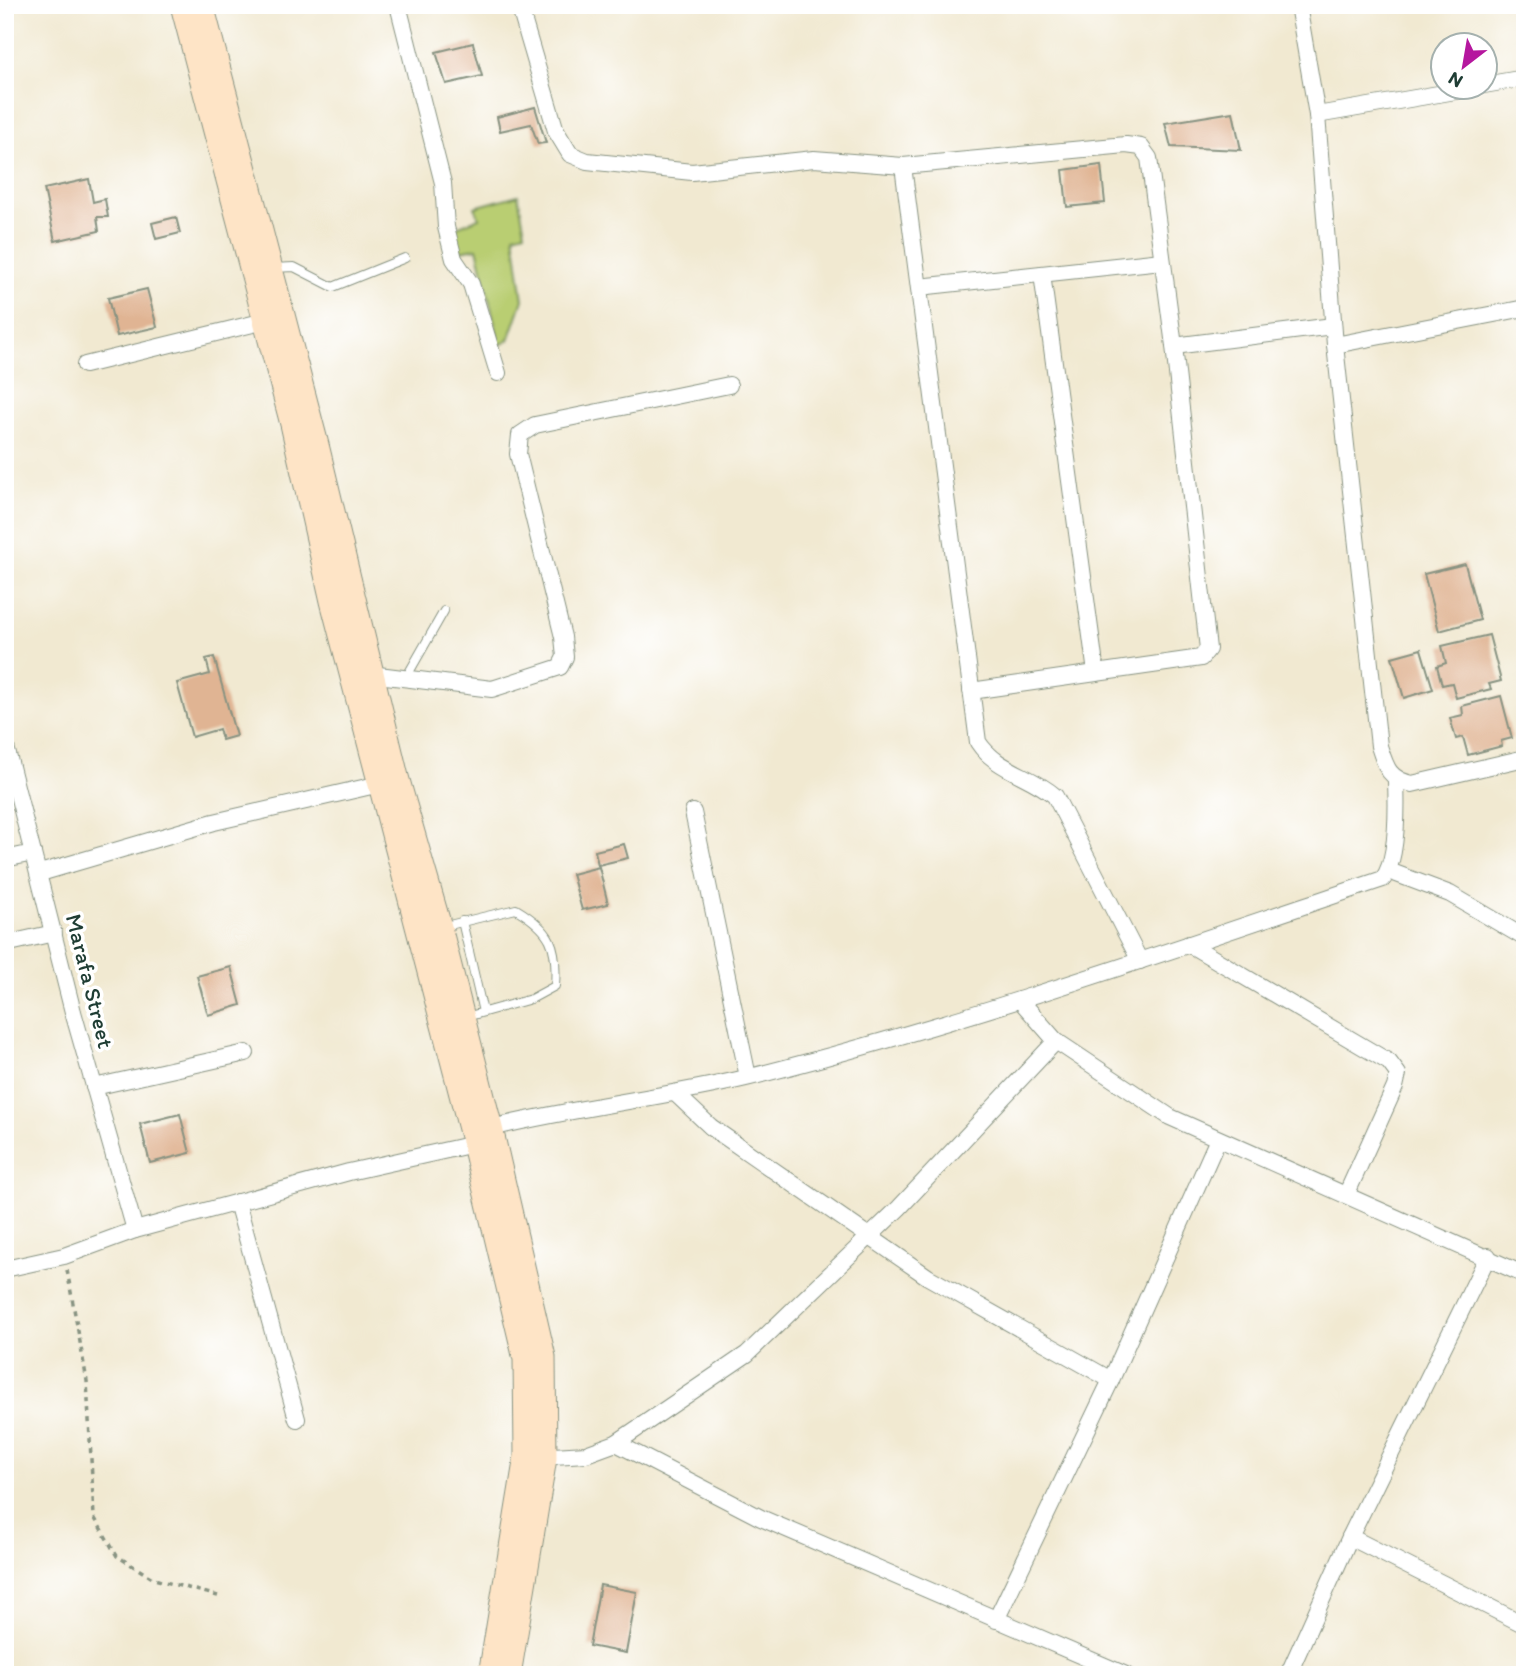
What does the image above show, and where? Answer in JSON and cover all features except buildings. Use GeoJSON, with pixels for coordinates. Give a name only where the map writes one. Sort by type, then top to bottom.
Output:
{"type":"FeatureCollection","features":[{"type":"Feature","properties":{"kind":"main road"},"geometry":{"type":"LineString","coordinates":[[181,5],[292,424],[342,598],[370,674],[440,928],[452,976],[474,1144],[525,1359],[536,1457],[490,1675]]}},
{"type":"Feature","properties":{"kind":"main road"},"geometry":{"type":"LineString","coordinates":[[202,5],[270,269],[380,784],[452,976],[473,1015],[491,1128],[544,1357],[536,1457],[509,1675]]}},
{"type":"Feature","properties":{"kind":"street"},"geometry":{"type":"LineString","coordinates":[[398,5],[443,183],[446,227],[454,259],[471,284],[498,373]]}},
{"type":"Feature","properties":{"kind":"street"},"geometry":{"type":"LineString","coordinates":[[519,5],[556,131],[565,149],[576,158],[628,167],[692,172],[814,159],[903,166],[1126,145],[1140,147],[1149,158],[1174,346],[1208,649],[1201,658],[971,691]]}},
{"type":"Feature","properties":{"kind":"street"},"geometry":{"type":"LineString","coordinates":[[1298,5],[1317,115],[1333,326],[1378,747],[1387,770],[1396,781],[1412,785],[1525,758]]}},
{"type":"Feature","properties":{"kind":"street"},"geometry":{"type":"LineString","coordinates":[[1498,83],[1525,78]]}},
{"type":"Feature","properties":{"kind":"street"},"geometry":{"type":"LineString","coordinates":[[1317,115],[1428,96]]}},
{"type":"Feature","properties":{"kind":"street"},"geometry":{"type":"LineString","coordinates":[[903,166],[978,742],[989,759],[1043,785],[1055,796],[1140,961]]}},
{"type":"Feature","properties":{"kind":"street"},"geometry":{"type":"LineString","coordinates":[[919,287],[1162,261]]}},
{"type":"Feature","properties":{"kind":"street"},"geometry":{"type":"LineString","coordinates":[[1042,274],[1096,673]]}},
{"type":"Feature","properties":{"kind":"street"},"geometry":{"type":"LineString","coordinates":[[1335,345],[1525,308]]}},
{"type":"Feature","properties":{"kind":"street"},"geometry":{"type":"LineString","coordinates":[[85,365],[265,321]]}},
{"type":"Feature","properties":{"kind":"street"},"geometry":{"type":"LineString","coordinates":[[1174,346],[1333,326]]}},
{"type":"Feature","properties":{"kind":"street"},"geometry":{"type":"LineString","coordinates":[[370,674],[407,676],[425,681],[492,689],[559,667],[565,657],[563,638],[519,454],[520,435],[535,425],[729,386]]}},
{"type":"Feature","properties":{"kind":"street","name":"Marafa Street"},"geometry":{"type":"LineString","coordinates":[[5,743],[94,1087],[135,1230]]}},
{"type":"Feature","properties":{"kind":"street"},"geometry":{"type":"LineString","coordinates":[[491,1128],[554,1113],[676,1094],[748,1077],[1020,1000],[1383,879],[1389,871],[1397,812],[1396,781]]}},
{"type":"Feature","properties":{"kind":"street"},"geometry":{"type":"LineString","coordinates":[[40,873],[214,822],[380,784]]}},
{"type":"Feature","properties":{"kind":"street"},"geometry":{"type":"LineString","coordinates":[[694,812],[748,1077]]}},
{"type":"Feature","properties":{"kind":"street"},"geometry":{"type":"LineString","coordinates":[[5,859],[33,853]]}},
{"type":"Feature","properties":{"kind":"street"},"geometry":{"type":"LineString","coordinates":[[1389,871],[1450,894],[1525,938]]}},
{"type":"Feature","properties":{"kind":"street"},"geometry":{"type":"LineString","coordinates":[[5,944],[54,933]]}},
{"type":"Feature","properties":{"kind":"street"},"geometry":{"type":"LineString","coordinates":[[1189,944],[1389,1062],[1398,1074],[1395,1087],[1347,1193]]}},
{"type":"Feature","properties":{"kind":"street"},"geometry":{"type":"LineString","coordinates":[[1020,1000],[1056,1041],[1170,1117],[1347,1193],[1525,1275]]}},
{"type":"Feature","properties":{"kind":"street"},"geometry":{"type":"LineString","coordinates":[[536,1457],[586,1454],[616,1443],[747,1354],[870,1236],[1056,1041]]}},
{"type":"Feature","properties":{"kind":"street"},"geometry":{"type":"LineString","coordinates":[[94,1087],[246,1053]]}},
{"type":"Feature","properties":{"kind":"street"},"geometry":{"type":"LineString","coordinates":[[676,1094],[712,1126],[928,1277],[1111,1380]]}},
{"type":"Feature","properties":{"kind":"street"},"geometry":{"type":"LineString","coordinates":[[996,1620],[1111,1380],[1218,1139]]}},
{"type":"Feature","properties":{"kind":"street"},"geometry":{"type":"LineString","coordinates":[[5,1269],[64,1256],[135,1230],[349,1172],[474,1144]]}},
{"type":"Feature","properties":{"kind":"street"},"geometry":{"type":"LineString","coordinates":[[237,1202],[297,1419]]}},
{"type":"Feature","properties":{"kind":"street"},"geometry":{"type":"LineString","coordinates":[[1289,1675],[1350,1537],[1488,1256]]}},
{"type":"Feature","properties":{"kind":"street"},"geometry":{"type":"LineString","coordinates":[[616,1443],[761,1518],[1126,1675]]}},
{"type":"Feature","properties":{"kind":"street"},"geometry":{"type":"LineString","coordinates":[[1350,1537],[1525,1625]]}},
{"type":"Feature","properties":{"kind":"lane"},"geometry":{"type":"LineString","coordinates":[[270,269],[294,267],[333,287],[405,258]]}},
{"type":"Feature","properties":{"kind":"lane"},"geometry":{"type":"LineString","coordinates":[[407,676],[444,611]]}},
{"type":"Feature","properties":{"kind":"lane"},"geometry":{"type":"LineString","coordinates":[[440,928],[462,920],[516,909],[540,924],[558,955],[555,986],[531,999],[473,1015]]}},
{"type":"Feature","properties":{"kind":"lane"},"geometry":{"type":"LineString","coordinates":[[452,976],[462,920]]}},
{"type":"Feature","properties":{"kind":"path"},"geometry":{"type":"LineString","coordinates":[[64,1256],[88,1381],[94,1517],[117,1556],[154,1579],[218,1596]]}},
{"type":"Feature","properties":{"kind":"green space"},"geometry":{"type":"Polygon","coordinates":[[[518,195],[525,232],[514,235],[523,300],[509,340],[500,345],[477,248],[454,252],[449,230],[479,218],[475,207],[518,195]]]}}]}
